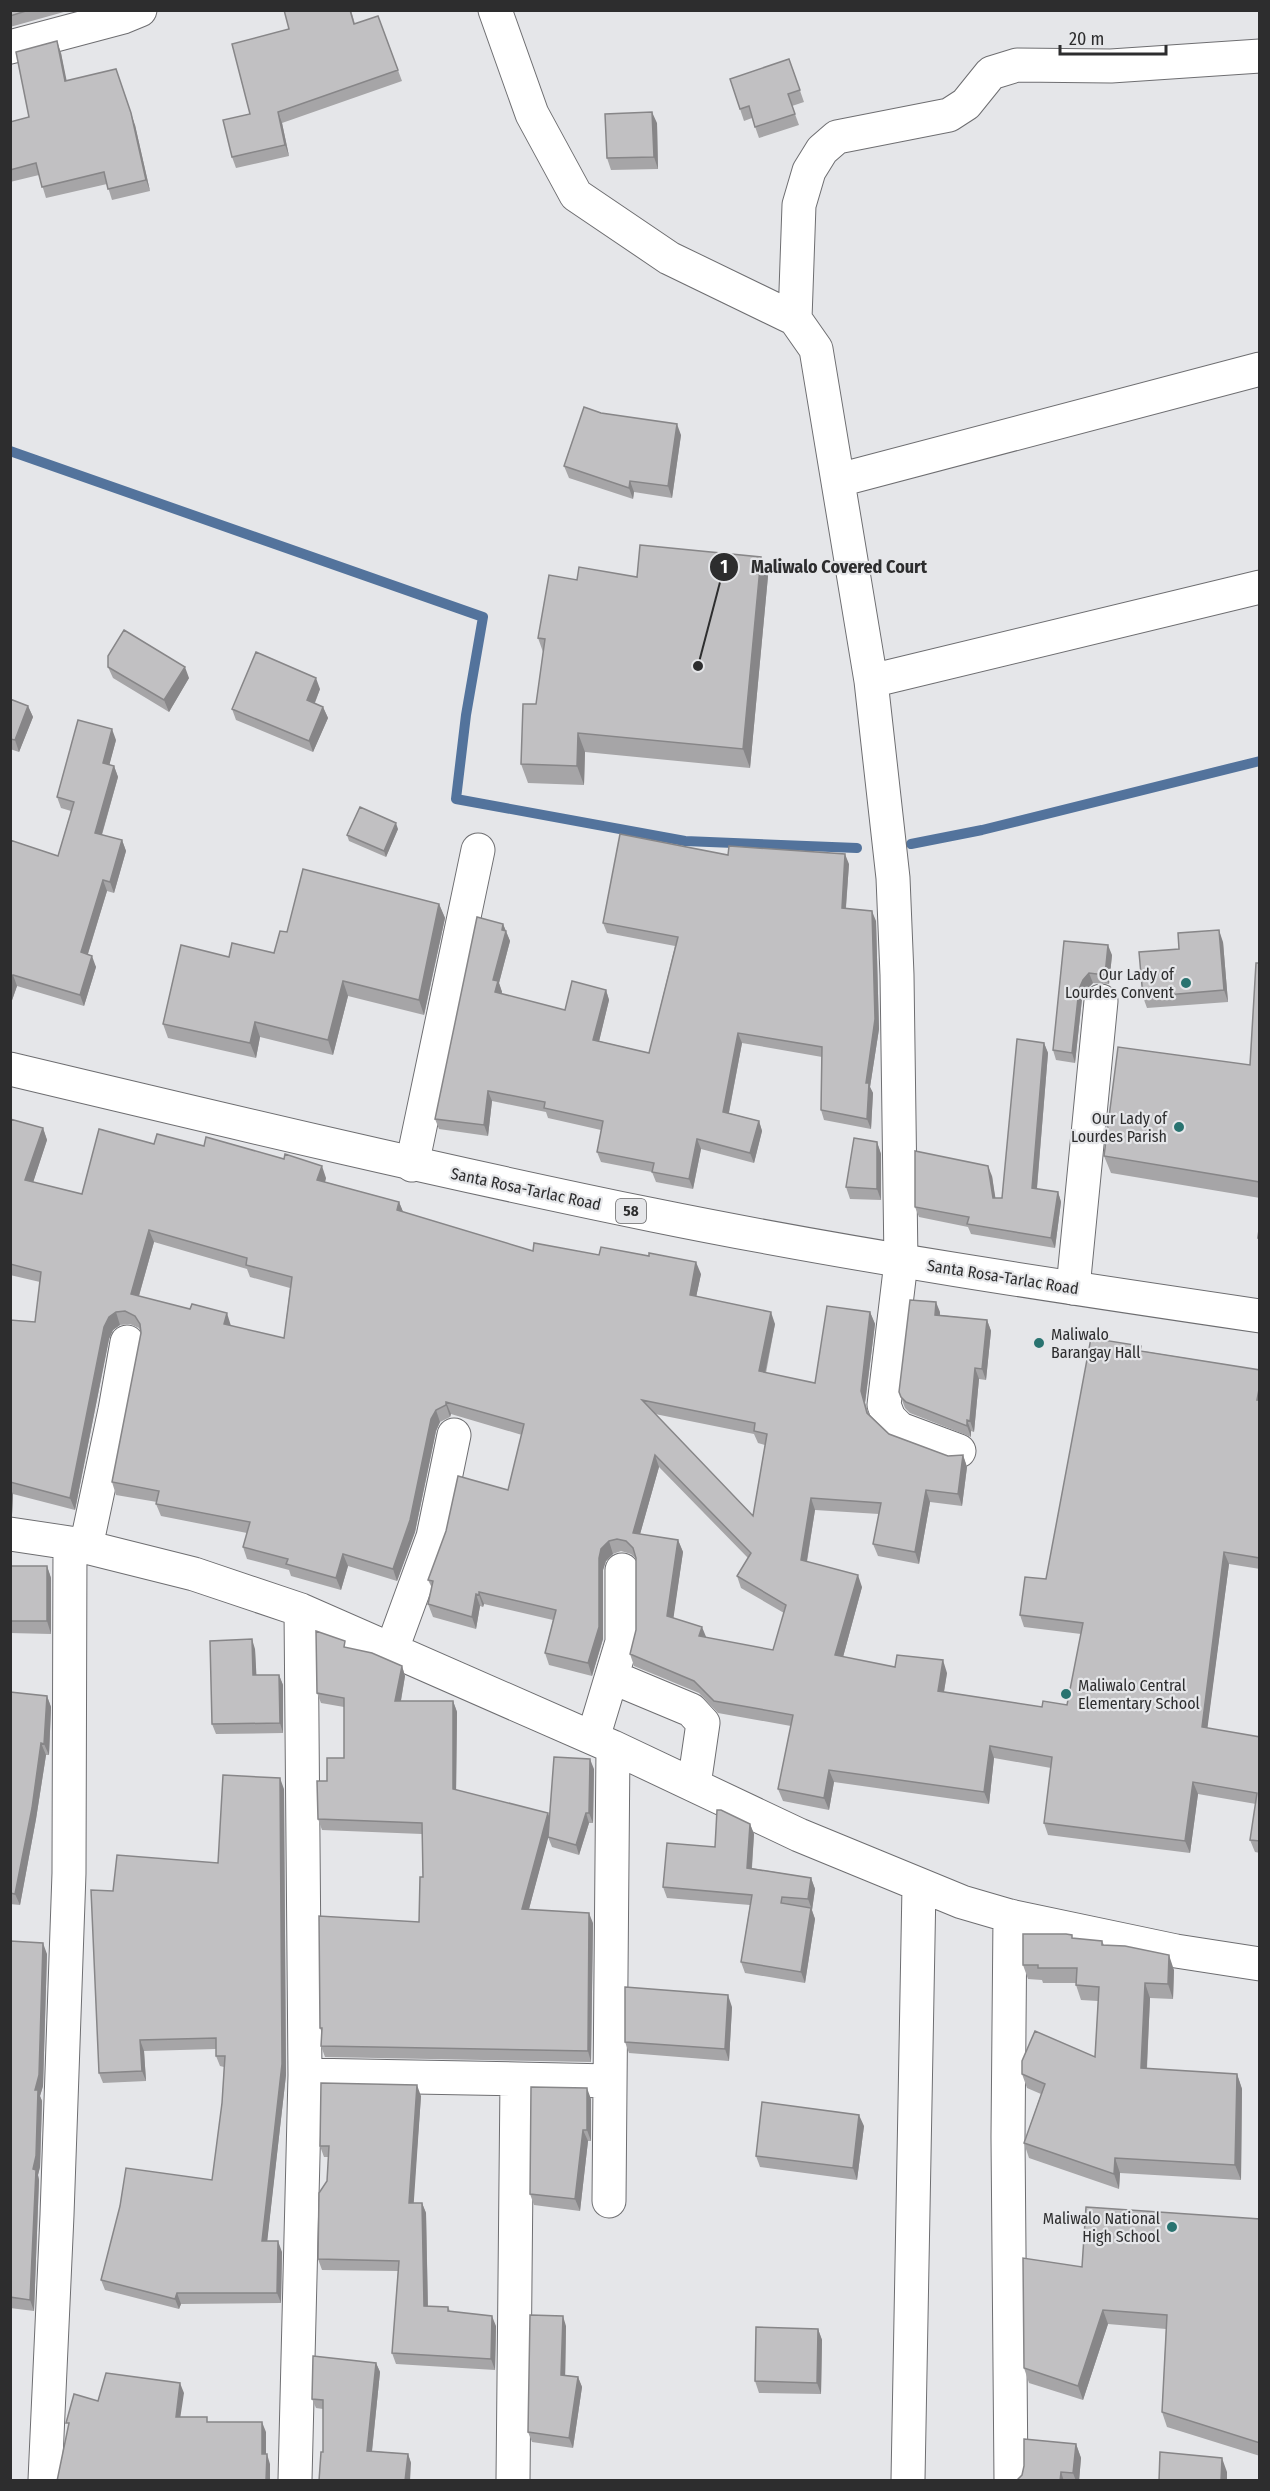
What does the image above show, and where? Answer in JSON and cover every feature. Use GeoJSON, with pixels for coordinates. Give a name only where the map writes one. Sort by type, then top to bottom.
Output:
{"type":"FeatureCollection","features":[{"type":"Feature","properties":{"kind":"main road"},"geometry":{"type":"LineString","coordinates":[[10,47],[123,17],[140,10]]}},
{"type":"Feature","properties":{"kind":"main road"},"geometry":{"type":"LineString","coordinates":[[495,10],[532,114],[576,195],[669,258],[795,319],[816,349],[871,681],[893,878],[897,975],[901,1262],[884,1405],[889,1418],[900,1429],[959,1451]]}},
{"type":"Feature","properties":{"kind":"main road"},"geometry":{"type":"LineString","coordinates":[[795,319],[799,206],[809,171],[822,150],[837,137],[949,115],[966,104],[991,73],[1017,65],[1111,66],[1260,56]]}},
{"type":"Feature","properties":{"kind":"main road"},"geometry":{"type":"LineString","coordinates":[[839,480],[1260,369]]}},
{"type":"Feature","properties":{"kind":"main road"},"geometry":{"type":"LineString","coordinates":[[871,681],[1260,587]]}},
{"type":"Feature","properties":{"kind":"main road"},"geometry":{"type":"LineString","coordinates":[[412,1165],[478,850]]}},
{"type":"Feature","properties":{"kind":"main road"},"geometry":{"type":"LineString","coordinates":[[1073,1288],[1101,1001]]}},
{"type":"Feature","properties":{"kind":"main road","name":"Santa Rosa-Tarlac Road"},"geometry":{"type":"LineString","coordinates":[[10,1069],[412,1165],[657,1216],[901,1262],[1260,1316]]}},
{"type":"Feature","properties":{"kind":"main road"},"geometry":{"type":"LineString","coordinates":[[45,2481],[57,2226],[78,1545],[115,1410],[127,1342]]}},
{"type":"Feature","properties":{"kind":"main road"},"geometry":{"type":"LineString","coordinates":[[392,1649],[433,1537],[454,1435]]}},
{"type":"Feature","properties":{"kind":"main road"},"geometry":{"type":"LineString","coordinates":[[10,1534],[78,1545],[194,1574],[301,1610],[603,1743],[800,1835],[962,1902],[1010,1916],[1176,1951],[1260,1964]]}},
{"type":"Feature","properties":{"kind":"main road"},"geometry":{"type":"LineString","coordinates":[[609,2201],[610,2081],[603,1743],[612,1677],[622,1642],[622,1569]]}},
{"type":"Feature","properties":{"kind":"main road"},"geometry":{"type":"LineString","coordinates":[[295,2481],[305,2075],[301,1610]]}},
{"type":"Feature","properties":{"kind":"main road"},"geometry":{"type":"LineString","coordinates":[[612,1677],[691,1710],[703,1723],[694,1785]]}},
{"type":"Feature","properties":{"kind":"main road"},"geometry":{"type":"LineString","coordinates":[[908,2481],[919,1886]]}},
{"type":"Feature","properties":{"kind":"main road"},"geometry":{"type":"LineString","coordinates":[[1010,1916],[1008,2137],[1011,2481]]}},
{"type":"Feature","properties":{"kind":"main road"},"geometry":{"type":"LineString","coordinates":[[305,2075],[610,2081]]}},
{"type":"Feature","properties":{"kind":"main road"},"geometry":{"type":"LineString","coordinates":[[513,2481],[517,2079]]}},
{"type":"Feature","properties":{"kind":"building"},"geometry":{"type":"Polygon","coordinates":[[[10,10],[29,10],[10,16],[10,10]]]}},
{"type":"Feature","properties":{"kind":"building"},"geometry":{"type":"Polygon","coordinates":[[[284,10],[350,10],[354,24],[378,16],[398,70],[278,112],[285,145],[232,157],[223,120],[250,114],[232,44],[289,29],[284,10]]]}},
{"type":"Feature","properties":{"kind":"building"},"geometry":{"type":"Polygon","coordinates":[[[57,41],[65,81],[116,69],[131,113],[146,180],[108,189],[104,172],[42,187],[36,163],[10,170],[10,122],[29,117],[16,52],[57,41]]]}},
{"type":"Feature","properties":{"kind":"building"},"geometry":{"type":"Polygon","coordinates":[[[789,59],[800,90],[788,94],[795,114],[755,127],[749,106],[740,109],[730,79],[789,59]]]}},
{"type":"Feature","properties":{"kind":"building"},"geometry":{"type":"Polygon","coordinates":[[[652,112],[654,157],[607,158],[605,114],[652,112]]]}},
{"type":"Feature","properties":{"kind":"building"},"geometry":{"type":"Polygon","coordinates":[[[584,407],[601,413],[677,424],[668,486],[630,481],[629,488],[564,466],[584,407]]]}},
{"type":"Feature","properties":{"kind":"building"},"geometry":{"type":"Polygon","coordinates":[[[640,545],[761,557],[743,749],[578,733],[577,766],[521,764],[523,704],[536,704],[545,639],[538,638],[549,575],[577,580],[579,567],[637,577],[640,545]]]}},
{"type":"Feature","properties":{"kind":"building"},"geometry":{"type":"Polygon","coordinates":[[[124,630],[185,667],[164,700],[108,667],[108,656],[124,630]]]}},
{"type":"Feature","properties":{"kind":"building"},"geometry":{"type":"Polygon","coordinates":[[[256,652],[316,678],[307,700],[323,707],[309,741],[232,709],[256,652]]]}},
{"type":"Feature","properties":{"kind":"building"},"geometry":{"type":"Polygon","coordinates":[[[10,699],[28,706],[15,740],[10,739],[10,699]]]}},
{"type":"Feature","properties":{"kind":"building"},"geometry":{"type":"Polygon","coordinates":[[[78,720],[112,729],[103,763],[114,766],[95,833],[122,840],[110,882],[103,880],[81,952],[92,956],[80,995],[13,975],[10,981],[10,840],[58,856],[74,802],[57,797],[78,720]]]}},
{"type":"Feature","properties":{"kind":"building"},"geometry":{"type":"Polygon","coordinates":[[[360,807],[396,823],[384,851],[347,835],[360,807]]]}},
{"type":"Feature","properties":{"kind":"building"},"geometry":{"type":"Polygon","coordinates":[[[620,834],[728,855],[729,846],[845,854],[842,908],[872,911],[875,1019],[866,1083],[869,1083],[867,1119],[821,1110],[822,1047],[738,1033],[723,1112],[759,1121],[750,1153],[697,1139],[689,1179],[652,1172],[654,1163],[597,1152],[603,1121],[544,1108],[545,1102],[488,1091],[484,1125],[435,1119],[477,917],[503,924],[502,930],[506,931],[493,980],[498,981],[495,992],[565,1010],[572,981],[606,990],[593,1040],[649,1053],[678,937],[603,923],[620,834]]]}},
{"type":"Feature","properties":{"kind":"building"},"geometry":{"type":"Polygon","coordinates":[[[303,869],[439,904],[419,1000],[343,981],[328,1040],[255,1022],[250,1043],[163,1024],[181,945],[229,957],[232,943],[274,953],[280,931],[287,932],[303,869]]]}},
{"type":"Feature","properties":{"kind":"building","name":"Our Lady of Lourdes Convent"},"geometry":{"type":"Polygon","coordinates":[[[1219,930],[1224,990],[1143,997],[1139,952],[1179,949],[1178,933],[1219,930]]]}},
{"type":"Feature","properties":{"kind":"building"},"geometry":{"type":"Polygon","coordinates":[[[1064,941],[1108,945],[1105,975],[1089,973],[1079,989],[1072,1053],[1053,1050],[1064,941]]]}},
{"type":"Feature","properties":{"kind":"building","name":"Our Lady of Lourdes Parish"},"geometry":{"type":"Polygon","coordinates":[[[1256,963],[1260,963],[1260,1182],[1104,1156],[1118,1047],[1250,1065],[1256,963]]]}},
{"type":"Feature","properties":{"kind":"building"},"geometry":{"type":"Polygon","coordinates":[[[1017,1039],[1044,1043],[1032,1188],[1058,1192],[1051,1238],[967,1224],[969,1217],[915,1207],[915,1151],[988,1166],[993,1198],[1002,1198],[1017,1039]]]}},
{"type":"Feature","properties":{"kind":"building"},"geometry":{"type":"Polygon","coordinates":[[[10,1119],[43,1128],[25,1180],[82,1194],[99,1129],[154,1144],[157,1134],[204,1146],[206,1137],[284,1159],[285,1154],[322,1166],[317,1180],[399,1202],[397,1210],[533,1251],[534,1243],[599,1255],[601,1247],[696,1262],[690,1295],[771,1312],[759,1371],[815,1383],[827,1306],[870,1312],[861,1391],[867,1413],[889,1434],[948,1456],[963,1455],[958,1494],[926,1490],[915,1552],[873,1544],[881,1503],[811,1498],[801,1560],[858,1575],[835,1655],[895,1667],[897,1655],[943,1660],[938,1691],[1042,1707],[1043,1701],[1067,1705],[1083,1623],[1020,1615],[1025,1577],[1046,1579],[1091,1338],[1141,1346],[1140,1351],[1260,1370],[1257,1400],[1260,1400],[1260,1558],[1224,1552],[1202,1727],[1260,1737],[1260,1841],[1250,1840],[1257,1793],[1193,1782],[1185,1841],[1044,1823],[1052,1757],[990,1746],[984,1792],[829,1770],[824,1798],[778,1789],[793,1715],[714,1701],[694,1681],[630,1654],[636,1630],[636,1558],[633,1548],[626,1541],[617,1539],[609,1541],[601,1549],[599,1627],[588,1663],[545,1653],[556,1610],[479,1592],[479,1595],[476,1594],[472,1617],[428,1604],[433,1581],[428,1580],[446,1531],[458,1476],[508,1490],[524,1424],[446,1402],[446,1405],[436,1410],[431,1419],[410,1520],[393,1569],[343,1554],[336,1578],[286,1564],[288,1559],[243,1547],[250,1522],[156,1504],[159,1491],[112,1482],[141,1333],[140,1324],[135,1316],[125,1311],[116,1312],[109,1317],[104,1327],[70,1498],[10,1482],[10,1320],[35,1322],[41,1272],[10,1264],[10,1119]],[[149,1230],[131,1294],[190,1309],[192,1304],[227,1313],[224,1324],[284,1338],[292,1277],[246,1265],[247,1258],[149,1230]],[[642,1400],[753,1516],[767,1434],[754,1431],[755,1423],[642,1400]],[[655,1455],[633,1533],[678,1540],[667,1616],[702,1627],[699,1636],[773,1650],[786,1605],[737,1576],[751,1553],[655,1455]]]}},
{"type":"Feature","properties":{"kind":"building"},"geometry":{"type":"Polygon","coordinates":[[[854,1138],[877,1142],[877,1189],[846,1187],[854,1138]]]}},
{"type":"Feature","properties":{"kind":"building"},"geometry":{"type":"Polygon","coordinates":[[[910,1300],[936,1302],[935,1315],[987,1320],[982,1369],[975,1368],[970,1421],[967,1420],[967,1426],[906,1402],[901,1397],[899,1392],[910,1300]]]}},
{"type":"Feature","properties":{"kind":"building"},"geometry":{"type":"Polygon","coordinates":[[[10,1566],[47,1566],[47,1621],[10,1621],[10,1566]]]}},
{"type":"Feature","properties":{"kind":"building"},"geometry":{"type":"Polygon","coordinates":[[[316,1631],[345,1641],[344,1647],[372,1653],[402,1666],[395,1701],[453,1701],[453,1789],[548,1813],[522,1909],[589,1913],[588,2051],[321,2046],[319,1916],[419,1922],[420,1877],[423,1877],[422,1823],[318,1819],[317,1781],[327,1781],[327,1758],[344,1758],[344,1698],[317,1693],[316,1631]]]}},
{"type":"Feature","properties":{"kind":"building"},"geometry":{"type":"Polygon","coordinates":[[[252,1639],[253,1675],[279,1675],[280,1723],[212,1724],[210,1641],[252,1639]]]}},
{"type":"Feature","properties":{"kind":"building"},"geometry":{"type":"Polygon","coordinates":[[[10,1692],[47,1696],[44,1744],[41,1743],[32,1808],[15,1894],[10,1893],[10,1692]]]}},
{"type":"Feature","properties":{"kind":"building"},"geometry":{"type":"Polygon","coordinates":[[[554,1757],[590,1759],[589,1813],[586,1813],[576,1845],[548,1837],[554,1757]]]}},
{"type":"Feature","properties":{"kind":"building"},"geometry":{"type":"Polygon","coordinates":[[[223,1775],[280,1778],[282,2064],[262,2241],[278,2241],[277,2293],[177,2293],[175,2299],[101,2280],[120,2206],[126,2168],[212,2180],[222,2103],[225,2056],[216,2056],[216,2038],[140,2040],[142,2071],[99,2073],[91,1890],[113,1891],[117,1855],[218,1863],[223,1775]]]}},
{"type":"Feature","properties":{"kind":"building"},"geometry":{"type":"Polygon","coordinates":[[[717,1810],[750,1824],[747,1868],[811,1878],[808,1899],[782,1897],[781,1903],[811,1908],[801,1972],[741,1962],[752,1895],[663,1887],[667,1843],[715,1847],[717,1810]]]}},
{"type":"Feature","properties":{"kind":"building"},"geometry":{"type":"Polygon","coordinates":[[[1023,1934],[1066,1934],[1072,1935],[1072,1938],[1102,1941],[1102,1945],[1125,1946],[1169,1955],[1168,1984],[1145,1983],[1141,2068],[1237,2074],[1235,2165],[1115,2158],[1114,2174],[1024,2143],[1045,2084],[1022,2074],[1022,2061],[1035,2031],[1095,2057],[1099,1987],[1076,1985],[1077,1968],[1038,1968],[1038,1965],[1023,1965],[1023,1934]]]}},
{"type":"Feature","properties":{"kind":"building"},"geometry":{"type":"Polygon","coordinates":[[[10,1941],[43,1943],[39,2075],[35,2090],[38,2090],[36,2156],[33,2169],[36,2170],[30,2300],[10,2297],[10,1941]]]}},
{"type":"Feature","properties":{"kind":"building"},"geometry":{"type":"Polygon","coordinates":[[[625,1987],[728,1995],[725,2049],[625,2042],[625,1987]]]}},
{"type":"Feature","properties":{"kind":"building"},"geometry":{"type":"Polygon","coordinates":[[[321,2083],[417,2085],[409,2203],[422,2203],[424,2306],[448,2307],[448,2311],[492,2316],[491,2359],[392,2353],[399,2261],[318,2259],[319,2193],[327,2181],[329,2146],[320,2146],[321,2083]]]}},
{"type":"Feature","properties":{"kind":"building"},"geometry":{"type":"Polygon","coordinates":[[[531,2087],[587,2088],[587,2130],[583,2130],[575,2199],[530,2194],[531,2087]]]}},
{"type":"Feature","properties":{"kind":"building"},"geometry":{"type":"Polygon","coordinates":[[[762,2102],[859,2115],[853,2168],[756,2156],[762,2102]]]}},
{"type":"Feature","properties":{"kind":"building"},"geometry":{"type":"Polygon","coordinates":[[[1086,2207],[1260,2219],[1260,2443],[1162,2412],[1167,2315],[1103,2310],[1078,2386],[1024,2368],[1023,2258],[1082,2267],[1086,2207]]]}},
{"type":"Feature","properties":{"kind":"building"},"geometry":{"type":"Polygon","coordinates":[[[530,2315],[563,2316],[561,2375],[578,2377],[569,2438],[528,2432],[530,2315]]]}},
{"type":"Feature","properties":{"kind":"building"},"geometry":{"type":"Polygon","coordinates":[[[756,2327],[818,2329],[817,2383],[755,2381],[756,2327]]]}},
{"type":"Feature","properties":{"kind":"building"},"geometry":{"type":"Polygon","coordinates":[[[313,2356],[376,2363],[367,2451],[408,2454],[405,2481],[319,2481],[321,2452],[323,2452],[323,2400],[312,2399],[313,2356]]]}},
{"type":"Feature","properties":{"kind":"building"},"geometry":{"type":"Polygon","coordinates":[[[106,2373],[180,2383],[176,2417],[207,2417],[207,2422],[262,2422],[262,2454],[267,2454],[266,2481],[57,2481],[69,2423],[66,2423],[74,2394],[98,2401],[106,2373]]]}},
{"type":"Feature","properties":{"kind":"building"},"geometry":{"type":"Polygon","coordinates":[[[1024,2439],[1076,2444],[1073,2473],[1061,2472],[1060,2481],[1016,2481],[1022,2475],[1024,2466],[1024,2439]]]}},
{"type":"Feature","properties":{"kind":"building"},"geometry":{"type":"Polygon","coordinates":[[[1160,2452],[1222,2458],[1221,2481],[1159,2481],[1160,2452]]]}},
{"type":"Feature","properties":{"kind":"waterway"},"geometry":{"type":"LineString","coordinates":[[10,451],[483,617],[466,715],[456,799],[685,841],[857,848]]}},
{"type":"Feature","properties":{"kind":"waterway"},"geometry":{"type":"LineString","coordinates":[[911,844],[982,830],[1260,761]]}},
{"type":"Feature","properties":{"kind":"place","name":"Maliwalo Covered Court"},"geometry":{"type":"Point","coordinates":[698,666]}},
{"type":"Feature","properties":{"kind":"place","name":"Our Lady of Lourdes Convent"},"geometry":{"type":"Point","coordinates":[1186,983]}},
{"type":"Feature","properties":{"kind":"place","name":"Our Lady of Lourdes Parish"},"geometry":{"type":"Point","coordinates":[1179,1127]}},
{"type":"Feature","properties":{"kind":"place","name":"Maliwalo Barangay Hall"},"geometry":{"type":"Point","coordinates":[1039,1343]}},
{"type":"Feature","properties":{"kind":"place","name":"Maliwalo Central Elementary School"},"geometry":{"type":"Point","coordinates":[1066,1694]}},
{"type":"Feature","properties":{"kind":"place","name":"Maliwalo National High School"},"geometry":{"type":"Point","coordinates":[1172,2227]}}]}
